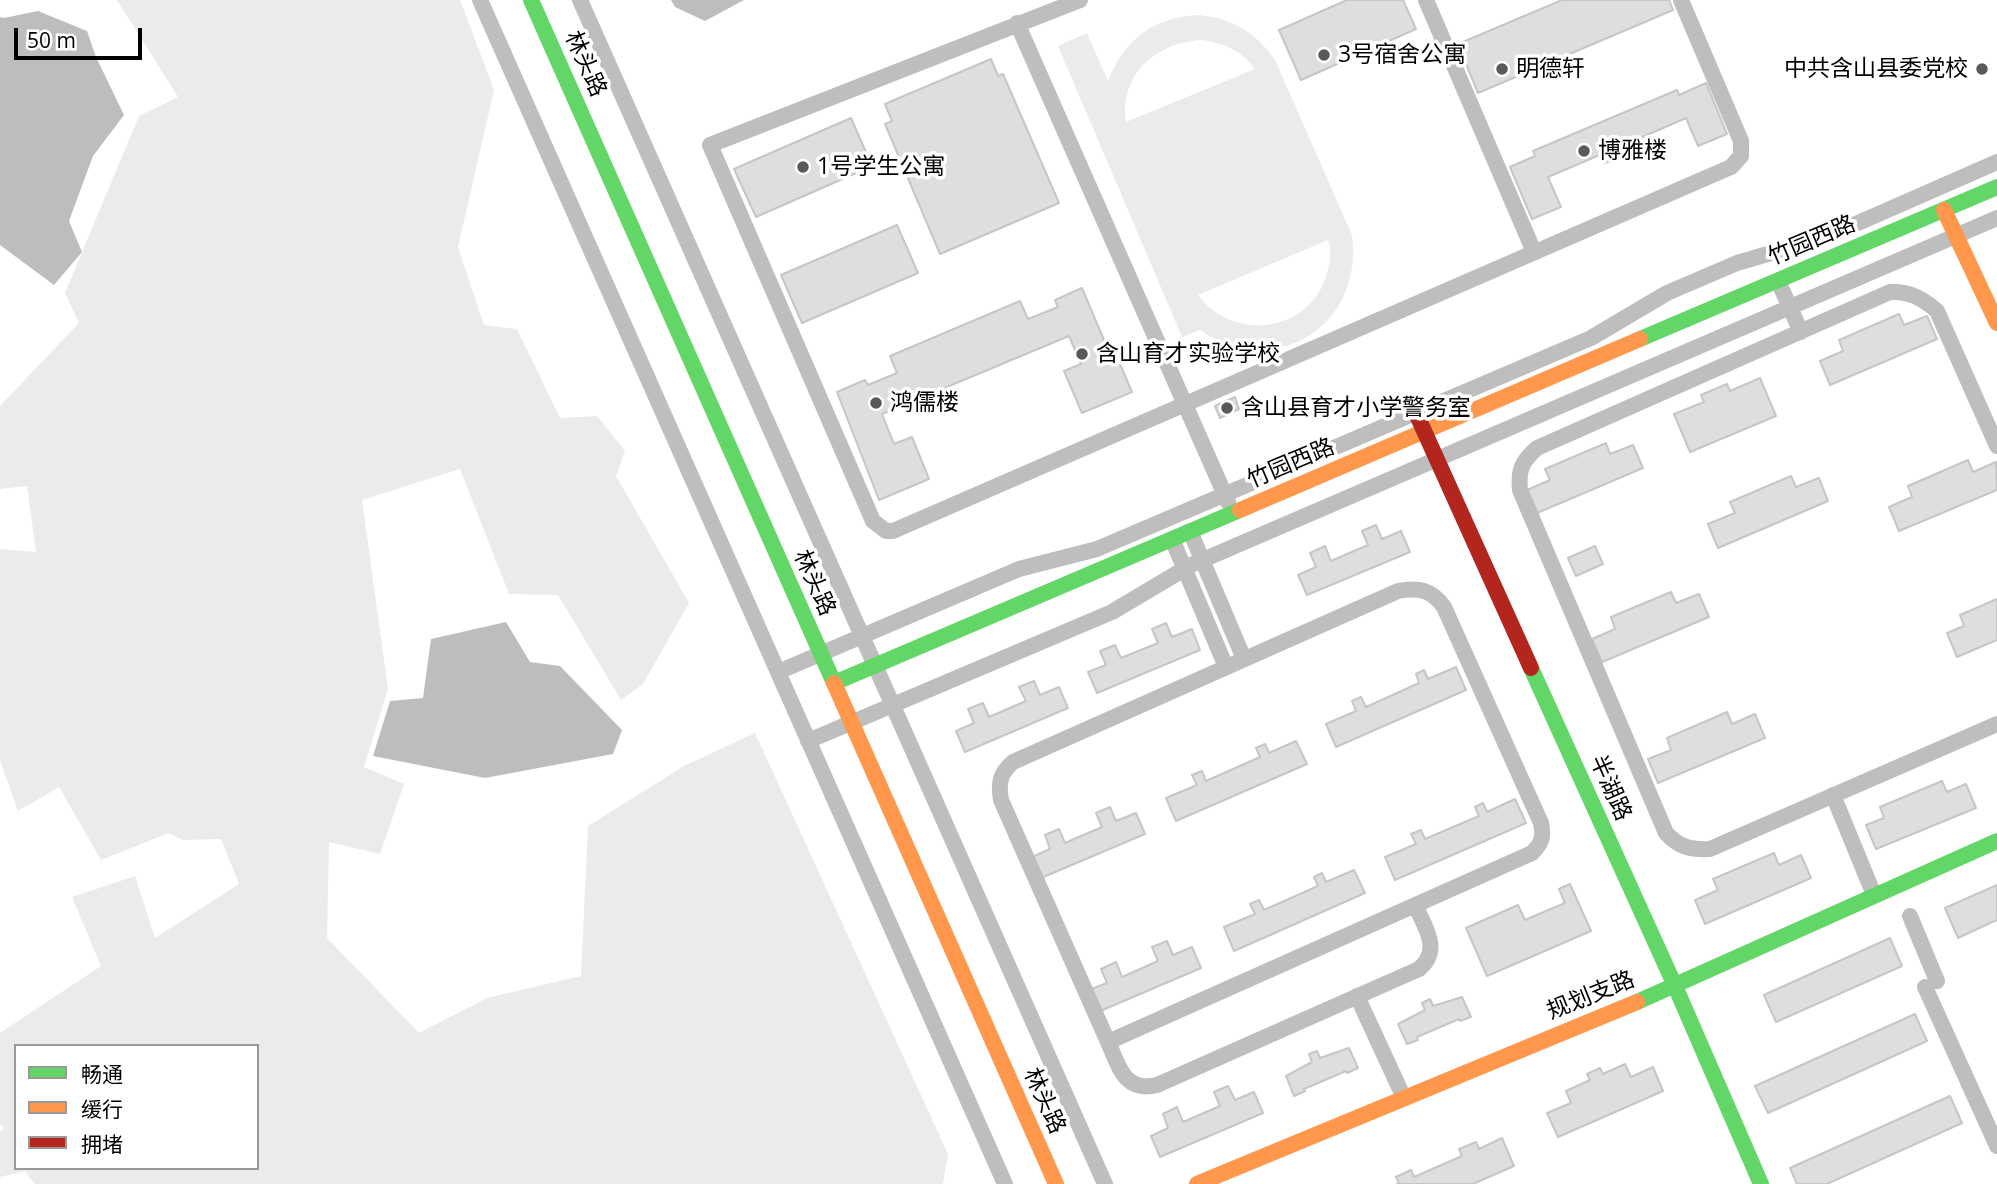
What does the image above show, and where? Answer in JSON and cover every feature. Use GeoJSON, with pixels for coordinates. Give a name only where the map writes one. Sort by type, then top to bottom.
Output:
{"type":"FeatureCollection","features":[{"type":"Feature","properties":{"kind":"main road","name":"林头路"},"geometry":{"type":"LineString","coordinates":[[531,0],[1056,1184]]}},
{"type":"Feature","properties":{"kind":"main road","name":"竹园西路"},"geometry":{"type":"LineString","coordinates":[[834,683],[1997,187]]}},
{"type":"Feature","properties":{"kind":"main road"},"geometry":{"type":"LineString","coordinates":[[1944,210],[1997,323]]}},
{"type":"Feature","properties":{"kind":"main road","name":"半湖路"},"geometry":{"type":"LineString","coordinates":[[1416,413],[1675,986],[1761,1184]]}},
{"type":"Feature","properties":{"kind":"main road","name":"规划支路"},"geometry":{"type":"LineString","coordinates":[[1197,1184],[1675,986],[1997,841]]}},
{"type":"Feature","properties":{"kind":"street"},"geometry":{"type":"LineString","coordinates":[[480,0],[1004,1184]]}},
{"type":"Feature","properties":{"kind":"street"},"geometry":{"type":"LineString","coordinates":[[580,0],[1105,1184]]}},
{"type":"Feature","properties":{"kind":"street"},"geometry":{"type":"LineString","coordinates":[[1080,0],[710,145],[873,522],[886,531],[893,531],[1731,167],[1741,156],[1741,141],[1681,0]]}},
{"type":"Feature","properties":{"kind":"street"},"geometry":{"type":"LineString","coordinates":[[1426,0],[1535,252]]}},
{"type":"Feature","properties":{"kind":"street"},"geometry":{"type":"LineString","coordinates":[[1017,23],[1233,513]]}},
{"type":"Feature","properties":{"kind":"street"},"geometry":{"type":"LineString","coordinates":[[778,672],[1019,569],[1097,549],[1591,338],[1667,293],[1690,283],[1737,263],[1826,237],[1997,162]]}},
{"type":"Feature","properties":{"kind":"street"},"geometry":{"type":"LineString","coordinates":[[808,741],[1112,612],[1202,560],[1997,218]]}},
{"type":"Feature","properties":{"kind":"street"},"geometry":{"type":"LineString","coordinates":[[1778,281],[1801,332]]}},
{"type":"Feature","properties":{"kind":"street"},"geometry":{"type":"LineString","coordinates":[[1997,446],[1937,311],[1924,299],[1903,291],[1890,292],[1537,448],[1524,459],[1518,474],[1520,490],[1666,832],[1676,843],[1691,850],[1710,849],[1997,724]]}},
{"type":"Feature","properties":{"kind":"street"},"geometry":{"type":"LineString","coordinates":[[1190,531],[1244,659]]}},
{"type":"Feature","properties":{"kind":"street"},"geometry":{"type":"LineString","coordinates":[[1172,539],[1226,667]]}},
{"type":"Feature","properties":{"kind":"street"},"geometry":{"type":"LineString","coordinates":[[1108,1042],[1415,905],[1532,853],[1540,845],[1543,834],[1541,823],[1444,607],[1437,597],[1424,590],[1398,591],[1226,667],[1013,762],[999,779],[1001,800],[1108,1042],[1128,1082],[1137,1087],[1157,1086],[1419,969],[1427,962],[1431,943],[1415,905]]}},
{"type":"Feature","properties":{"kind":"street"},"geometry":{"type":"LineString","coordinates":[[1833,795],[1874,895]]}},
{"type":"Feature","properties":{"kind":"street"},"geometry":{"type":"LineString","coordinates":[[1910,916],[1931,984],[1997,1146]]}},
{"type":"Feature","properties":{"kind":"street"},"geometry":{"type":"LineString","coordinates":[[1357,996],[1404,1098]]}},
{"type":"Feature","properties":{"kind":"shaded area"},"geometry":{"type":"Polygon","coordinates":[[[117,0],[460,0],[494,90],[458,247],[484,325],[517,329],[560,418],[597,416],[625,451],[616,476],[689,603],[643,684],[621,700],[558,595],[509,594],[460,469],[362,500],[388,689],[364,767],[404,784],[380,854],[329,842],[327,938],[419,1033],[487,998],[581,976],[588,826],[684,766],[755,733],[948,1154],[943,1184],[35,1184],[25,1171],[0,1177],[0,1131],[4,1129],[0,1124],[0,1033],[101,966],[72,897],[135,876],[155,938],[239,884],[221,839],[183,840],[169,833],[101,860],[59,787],[18,811],[0,760],[0,549],[36,552],[27,486],[0,489],[0,406],[79,323],[65,293],[139,116],[178,97],[117,0]]]}},
{"type":"Feature","properties":{"kind":"shaded area"},"geometry":{"type":"Polygon","coordinates":[[[671,0],[744,0],[705,21],[675,7],[671,0]]]}},
{"type":"Feature","properties":{"kind":"shaded area"},"geometry":{"type":"Polygon","coordinates":[[[38,11],[87,31],[96,57],[124,115],[93,156],[69,221],[82,252],[54,285],[0,245],[0,17],[38,11]]]}},
{"type":"Feature","properties":{"kind":"shaded area"},"geometry":{"type":"Polygon","coordinates":[[[1198,15],[1232,23],[1251,34],[1268,50],[1275,60],[1352,235],[1352,267],[1344,295],[1329,318],[1309,336],[1285,346],[1258,349],[1229,344],[1200,330],[1182,337],[1058,46],[1087,33],[1108,81],[1123,53],[1142,33],[1182,17],[1198,15]],[[1202,40],[1170,47],[1144,64],[1129,89],[1125,105],[1126,122],[1255,69],[1245,57],[1232,49],[1202,40]],[[1328,240],[1198,295],[1212,310],[1230,320],[1248,325],[1268,325],[1286,320],[1303,310],[1316,296],[1326,277],[1330,254],[1328,240]]]}},
{"type":"Feature","properties":{"kind":"shaded area"},"geometry":{"type":"Polygon","coordinates":[[[506,622],[530,662],[560,666],[622,730],[613,754],[485,778],[373,756],[390,701],[423,698],[431,639],[506,622]]]}},
{"type":"Feature","properties":{"kind":"building","name":"3号宿舍公寓"},"geometry":{"type":"Polygon","coordinates":[[[1347,0],[1403,0],[1416,29],[1301,80],[1279,30],[1347,0]]]}},
{"type":"Feature","properties":{"kind":"building","name":"明德轩"},"geometry":{"type":"Polygon","coordinates":[[[1562,0],[1669,0],[1673,10],[1478,93],[1458,44],[1562,0]]]}},
{"type":"Feature","properties":{"kind":"building"},"geometry":{"type":"Polygon","coordinates":[[[991,59],[998,76],[1003,74],[1059,203],[940,254],[885,124],[892,121],[885,104],[991,59]]]}},
{"type":"Feature","properties":{"kind":"building","name":"博雅楼"},"geometry":{"type":"Polygon","coordinates":[[[1706,83],[1727,134],[1698,146],[1686,118],[1631,142],[1634,150],[1605,163],[1602,154],[1548,177],[1561,207],[1532,219],[1510,167],[1535,156],[1533,151],[1677,90],[1679,95],[1706,83]]]}},
{"type":"Feature","properties":{"kind":"building","name":"1号学生公寓"},"geometry":{"type":"Polygon","coordinates":[[[851,118],[872,166],[756,217],[734,169],[851,118]]]}},
{"type":"Feature","properties":{"kind":"building"},"geometry":{"type":"Polygon","coordinates":[[[897,225],[918,273],[802,323],[781,275],[897,225]]]}},
{"type":"Feature","properties":{"kind":"building","name":"鸿儒楼"},"geometry":{"type":"Polygon","coordinates":[[[1082,288],[1109,352],[1114,350],[1132,392],[1082,413],[1064,371],[1081,364],[1069,336],[882,414],[894,444],[912,437],[929,479],[879,500],[837,392],[865,380],[868,385],[897,373],[890,356],[1020,301],[1028,319],[1058,307],[1055,300],[1082,288]]]}},
{"type":"Feature","properties":{"kind":"building"},"geometry":{"type":"Polygon","coordinates":[[[1899,314],[1904,325],[1927,316],[1937,339],[1830,385],[1820,361],[1843,351],[1839,340],[1899,314]]]}},
{"type":"Feature","properties":{"kind":"building"},"geometry":{"type":"Polygon","coordinates":[[[1760,378],[1776,416],[1690,452],[1674,414],[1704,402],[1701,395],[1727,384],[1730,391],[1760,378]]]}},
{"type":"Feature","properties":{"kind":"building","name":"含山县育才小学警务室"},"geometry":{"type":"Polygon","coordinates":[[[1235,397],[1239,409],[1220,418],[1215,406],[1235,397]]]}},
{"type":"Feature","properties":{"kind":"building"},"geometry":{"type":"Polygon","coordinates":[[[1606,443],[1610,454],[1633,445],[1643,468],[1537,513],[1527,490],[1550,480],[1545,469],[1606,443]]]}},
{"type":"Feature","properties":{"kind":"building"},"geometry":{"type":"Polygon","coordinates":[[[1968,460],[1973,472],[1996,462],[1997,490],[1899,531],[1889,507],[1912,497],[1908,486],[1968,460]]]}},
{"type":"Feature","properties":{"kind":"building"},"geometry":{"type":"Polygon","coordinates":[[[1791,476],[1796,487],[1819,478],[1828,501],[1718,548],[1708,524],[1735,513],[1730,502],[1791,476]]]}},
{"type":"Feature","properties":{"kind":"building"},"geometry":{"type":"Polygon","coordinates":[[[1376,525],[1382,539],[1401,531],[1410,552],[1307,595],[1298,575],[1316,567],[1310,553],[1325,546],[1331,561],[1368,545],[1362,531],[1376,525]]]}},
{"type":"Feature","properties":{"kind":"building"},"geometry":{"type":"Polygon","coordinates":[[[1595,546],[1603,564],[1576,576],[1568,558],[1595,546]]]}},
{"type":"Feature","properties":{"kind":"building"},"geometry":{"type":"Polygon","coordinates":[[[1671,592],[1676,603],[1699,594],[1709,617],[1602,662],[1592,639],[1615,629],[1611,617],[1671,592]]]}},
{"type":"Feature","properties":{"kind":"building"},"geometry":{"type":"Polygon","coordinates":[[[1997,599],[1997,640],[1957,657],[1947,633],[1964,626],[1960,615],[1997,599]]]}},
{"type":"Feature","properties":{"kind":"building"},"geometry":{"type":"Polygon","coordinates":[[[1166,623],[1172,637],[1192,629],[1200,650],[1097,693],[1088,672],[1106,665],[1100,651],[1115,645],[1121,658],[1158,643],[1152,629],[1166,623]]]}},
{"type":"Feature","properties":{"kind":"building"},"geometry":{"type":"Polygon","coordinates":[[[1456,667],[1466,690],[1336,747],[1326,724],[1356,711],[1352,701],[1361,697],[1366,707],[1419,683],[1416,674],[1424,670],[1428,679],[1456,667]]]}},
{"type":"Feature","properties":{"kind":"building"},"geometry":{"type":"Polygon","coordinates":[[[1034,681],[1040,695],[1059,687],[1068,708],[965,752],[956,731],[974,723],[968,709],[983,703],[989,717],[1026,701],[1019,687],[1034,681]]]}},
{"type":"Feature","properties":{"kind":"building"},"geometry":{"type":"Polygon","coordinates":[[[1727,712],[1732,724],[1755,714],[1765,738],[1658,783],[1648,759],[1671,750],[1667,738],[1727,712]]]}},
{"type":"Feature","properties":{"kind":"building"},"geometry":{"type":"Polygon","coordinates":[[[1296,741],[1307,764],[1176,821],[1166,798],[1197,785],[1192,775],[1202,771],[1206,781],[1260,757],[1256,748],[1265,744],[1269,753],[1296,741]]]}},
{"type":"Feature","properties":{"kind":"building"},"geometry":{"type":"Polygon","coordinates":[[[1942,781],[1947,792],[1966,784],[1976,808],[1876,849],[1866,825],[1884,818],[1880,807],[1942,781]]]}},
{"type":"Feature","properties":{"kind":"building"},"geometry":{"type":"Polygon","coordinates":[[[1515,799],[1526,823],[1395,880],[1385,857],[1416,844],[1411,834],[1421,830],[1425,839],[1479,816],[1475,807],[1483,803],[1487,812],[1515,799]]]}},
{"type":"Feature","properties":{"kind":"building"},"geometry":{"type":"Polygon","coordinates":[[[1110,807],[1116,821],[1136,813],[1145,834],[1041,878],[1032,857],[1050,849],[1045,835],[1059,829],[1065,843],[1102,827],[1096,813],[1110,807]]]}},
{"type":"Feature","properties":{"kind":"building"},"geometry":{"type":"Polygon","coordinates":[[[1774,853],[1779,865],[1801,855],[1811,878],[1705,924],[1695,900],[1718,890],[1713,879],[1774,853]]]}},
{"type":"Feature","properties":{"kind":"building"},"geometry":{"type":"Polygon","coordinates":[[[1354,870],[1365,893],[1234,951],[1224,927],[1255,914],[1250,904],[1259,900],[1264,910],[1318,886],[1314,877],[1322,873],[1326,882],[1354,870]]]}},
{"type":"Feature","properties":{"kind":"building"},"geometry":{"type":"Polygon","coordinates":[[[1570,884],[1591,931],[1487,976],[1466,928],[1518,905],[1525,920],[1565,903],[1559,889],[1570,884]]]}},
{"type":"Feature","properties":{"kind":"building"},"geometry":{"type":"Polygon","coordinates":[[[1997,885],[1997,920],[1958,938],[1945,908],[1997,885]]]}},
{"type":"Feature","properties":{"kind":"building"},"geometry":{"type":"Polygon","coordinates":[[[1890,938],[1902,966],[1776,1022],[1764,995],[1890,938]]]}},
{"type":"Feature","properties":{"kind":"building"},"geometry":{"type":"Polygon","coordinates":[[[1167,941],[1173,955],[1192,947],[1201,968],[1098,1012],[1089,990],[1107,983],[1101,969],[1116,962],[1122,977],[1158,961],[1152,947],[1167,941]]]}},
{"type":"Feature","properties":{"kind":"building"},"geometry":{"type":"Polygon","coordinates":[[[1462,997],[1471,1017],[1460,1021],[1459,1019],[1407,1044],[1398,1024],[1425,1010],[1422,1003],[1430,999],[1433,1006],[1462,997]]]}},
{"type":"Feature","properties":{"kind":"building"},"geometry":{"type":"Polygon","coordinates":[[[1915,1014],[1927,1041],[1768,1113],[1755,1086],[1915,1014]]]}},
{"type":"Feature","properties":{"kind":"building"},"geometry":{"type":"Polygon","coordinates":[[[1349,1048],[1358,1068],[1304,1089],[1305,1091],[1294,1096],[1286,1076],[1312,1062],[1309,1054],[1317,1051],[1320,1058],[1349,1048]]]}},
{"type":"Feature","properties":{"kind":"building"},"geometry":{"type":"Polygon","coordinates":[[[1625,1064],[1631,1077],[1653,1067],[1663,1091],[1558,1137],[1547,1113],[1571,1103],[1566,1091],[1590,1080],[1587,1074],[1600,1068],[1603,1074],[1625,1064]]]}},
{"type":"Feature","properties":{"kind":"building"},"geometry":{"type":"Polygon","coordinates":[[[1228,1086],[1235,1100],[1254,1092],[1263,1113],[1160,1157],[1151,1136],[1168,1128],[1163,1114],[1177,1107],[1183,1122],[1220,1106],[1214,1092],[1228,1086]]]}},
{"type":"Feature","properties":{"kind":"building"},"geometry":{"type":"Polygon","coordinates":[[[1950,1096],[1962,1123],[1827,1184],[1797,1184],[1790,1168],[1950,1096]]]}},
{"type":"Feature","properties":{"kind":"building"},"geometry":{"type":"Polygon","coordinates":[[[1502,1138],[1514,1166],[1473,1184],[1397,1184],[1399,1183],[1396,1177],[1411,1170],[1414,1177],[1462,1156],[1459,1149],[1476,1142],[1479,1149],[1502,1138]]]}},
{"type":"Feature","properties":{"kind":"traffic: fast"},"geometry":{"type":"LineString","coordinates":[[531,0],[834,683]]}},
{"type":"Feature","properties":{"kind":"traffic: fast"},"geometry":{"type":"LineString","coordinates":[[1640,339],[1997,187]]}},
{"type":"Feature","properties":{"kind":"traffic: fast"},"geometry":{"type":"LineString","coordinates":[[834,683],[1240,510]]}},
{"type":"Feature","properties":{"kind":"traffic: fast"},"geometry":{"type":"LineString","coordinates":[[1531,668],[1761,1184]]}},
{"type":"Feature","properties":{"kind":"traffic: fast"},"geometry":{"type":"LineString","coordinates":[[1637,1002],[1997,841]]}},
{"type":"Feature","properties":{"kind":"traffic: slow"},"geometry":{"type":"LineString","coordinates":[[1944,210],[1997,323]]}},
{"type":"Feature","properties":{"kind":"traffic: slow"},"geometry":{"type":"LineString","coordinates":[[1240,510],[1640,339]]}},
{"type":"Feature","properties":{"kind":"traffic: slow"},"geometry":{"type":"LineString","coordinates":[[834,683],[1056,1184]]}},
{"type":"Feature","properties":{"kind":"traffic: slow"},"geometry":{"type":"LineString","coordinates":[[1197,1184],[1637,1002]]}},
{"type":"Feature","properties":{"kind":"traffic: jam"},"geometry":{"type":"LineString","coordinates":[[1416,413],[1531,668]]}},
{"type":"Feature","properties":{"kind":"place","name":"3号宿舍公寓"},"geometry":{"type":"Point","coordinates":[1324,55]}},
{"type":"Feature","properties":{"kind":"place","name":"明德轩"},"geometry":{"type":"Point","coordinates":[1502,69]}},
{"type":"Feature","properties":{"kind":"place","name":"中共含山县委党校"},"geometry":{"type":"Point","coordinates":[1982,69]}},
{"type":"Feature","properties":{"kind":"place","name":"博雅楼"},"geometry":{"type":"Point","coordinates":[1584,151]}},
{"type":"Feature","properties":{"kind":"place","name":"1号学生公寓"},"geometry":{"type":"Point","coordinates":[803,167]}},
{"type":"Feature","properties":{"kind":"place","name":"含山育才实验学校"},"geometry":{"type":"Point","coordinates":[1082,354]}},
{"type":"Feature","properties":{"kind":"place","name":"鸿儒楼"},"geometry":{"type":"Point","coordinates":[876,403]}},
{"type":"Feature","properties":{"kind":"place","name":"含山县育才小学警务室"},"geometry":{"type":"Point","coordinates":[1227,408]}}]}
